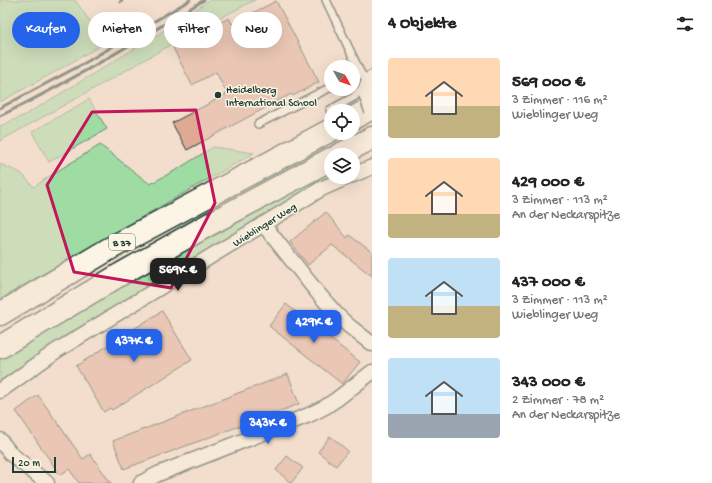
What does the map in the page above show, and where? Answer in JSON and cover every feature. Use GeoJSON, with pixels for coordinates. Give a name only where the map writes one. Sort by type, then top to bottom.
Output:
{"type":"FeatureCollection","features":[{"type":"Feature","properties":{"kind":"highway"},"geometry":{"type":"LineString","coordinates":[[360,113],[370,105]]}},
{"type":"Feature","properties":{"kind":"highway","name":"B 37"},"geometry":{"type":"LineString","coordinates":[[0,314],[324,124]]}},
{"type":"Feature","properties":{"kind":"highway"},"geometry":{"type":"LineString","coordinates":[[353,148],[372,138]]}},
{"type":"Feature","properties":{"kind":"highway","name":"B 37"},"geometry":{"type":"LineString","coordinates":[[0,347],[120,274],[324,163]]}},
{"type":"Feature","properties":{"kind":"street"},"geometry":{"type":"LineString","coordinates":[[368,79],[366,87],[370,105]]}},
{"type":"Feature","properties":{"kind":"street"},"geometry":{"type":"LineString","coordinates":[[360,172],[372,167]]}},
{"type":"Feature","properties":{"kind":"street","name":"Wieblinger Weg"},"geometry":{"type":"LineString","coordinates":[[0,391],[56,351],[263,224],[321,189],[332,184]]}},
{"type":"Feature","properties":{"kind":"street"},"geometry":{"type":"LineString","coordinates":[[263,224],[338,316],[372,344]]}},
{"type":"Feature","properties":{"kind":"street"},"geometry":{"type":"LineString","coordinates":[[140,483],[158,474],[309,415],[337,400],[372,372]]}},
{"type":"Feature","properties":{"kind":"street"},"geometry":{"type":"LineString","coordinates":[[0,440],[11,454],[47,483]]}},
{"type":"Feature","properties":{"kind":"lane"},"geometry":{"type":"LineString","coordinates":[[326,0],[368,79],[347,104]]}},
{"type":"Feature","properties":{"kind":"lane"},"geometry":{"type":"LineString","coordinates":[[258,124],[324,91]]}},
{"type":"Feature","properties":{"kind":"highlighted area"},"geometry":{"type":"Polygon","coordinates":[[[196,110],[215,203],[171,288],[74,272],[47,185],[92,112],[196,110]]]}},
{"type":"Feature","properties":{"kind":"green space"},"geometry":{"type":"Polygon","coordinates":[[[0,0],[75,0],[88,19],[88,48],[96,48],[0,102],[0,0]]]}},
{"type":"Feature","properties":{"kind":"green space"},"geometry":{"type":"Polygon","coordinates":[[[210,0],[255,0],[223,17],[223,12],[192,12],[210,0]]]}},
{"type":"Feature","properties":{"kind":"green space"},"geometry":{"type":"Polygon","coordinates":[[[164,30],[165,48],[0,141],[0,126],[25,115],[136,48],[156,48],[156,36],[164,30]]]}},
{"type":"Feature","properties":{"kind":"green space"},"geometry":{"type":"Polygon","coordinates":[[[89,99],[107,129],[49,162],[32,132],[89,99]]]}},
{"type":"Feature","properties":{"kind":"green space"},"geometry":{"type":"Polygon","coordinates":[[[100,145],[150,184],[178,169],[213,147],[254,153],[0,300],[0,164],[21,173],[34,187],[100,145]]]}},
{"type":"Feature","properties":{"kind":"green space"},"geometry":{"type":"Polygon","coordinates":[[[324,174],[324,182],[270,212],[62,338],[0,381],[0,359],[52,326],[324,174]]]}},
{"type":"Feature","properties":{"kind":"building"},"geometry":{"type":"Polygon","coordinates":[[[276,1],[282,12],[255,12],[276,1]]]}},
{"type":"Feature","properties":{"kind":"building"},"geometry":{"type":"Polygon","coordinates":[[[282,12],[319,82],[293,96],[291,94],[187,150],[172,123],[227,94],[216,72],[192,85],[173,48],[223,48],[223,21],[229,18],[231,22],[231,48],[282,48],[282,12]]]}},
{"type":"Feature","properties":{"kind":"building"},"geometry":{"type":"Polygon","coordinates":[[[326,212],[347,238],[349,235],[372,252],[372,276],[332,245],[308,265],[290,242],[326,212]]]}},
{"type":"Feature","properties":{"kind":"building"},"geometry":{"type":"Polygon","coordinates":[[[286,304],[360,362],[342,384],[269,326],[286,304]]]}},
{"type":"Feature","properties":{"kind":"building"},"geometry":{"type":"Polygon","coordinates":[[[162,311],[192,360],[112,410],[110,408],[104,412],[76,366],[162,311]]]}},
{"type":"Feature","properties":{"kind":"building"},"geometry":{"type":"Polygon","coordinates":[[[288,374],[299,404],[124,469],[113,441],[288,374]]]}},
{"type":"Feature","properties":{"kind":"building"},"geometry":{"type":"Polygon","coordinates":[[[38,395],[83,459],[90,454],[111,483],[79,483],[69,469],[60,475],[16,411],[38,395]]]}},
{"type":"Feature","properties":{"kind":"building"},"geometry":{"type":"Polygon","coordinates":[[[330,436],[348,451],[336,466],[318,452],[330,436]]]}},
{"type":"Feature","properties":{"kind":"building"},"geometry":{"type":"Polygon","coordinates":[[[287,456],[303,468],[291,483],[276,470],[287,456]]]}},
{"type":"Feature","properties":{"kind":"railway"},"geometry":{"type":"LineString","coordinates":[[0,108],[83,64],[190,0]]}},
{"type":"Feature","properties":{"kind":"railway"},"geometry":{"type":"LineString","coordinates":[[0,116],[78,75],[204,0]]}},
{"type":"Feature","properties":{"kind":"place","name":"Heidelberg International School"},"geometry":{"type":"Point","coordinates":[218,95]}}]}
